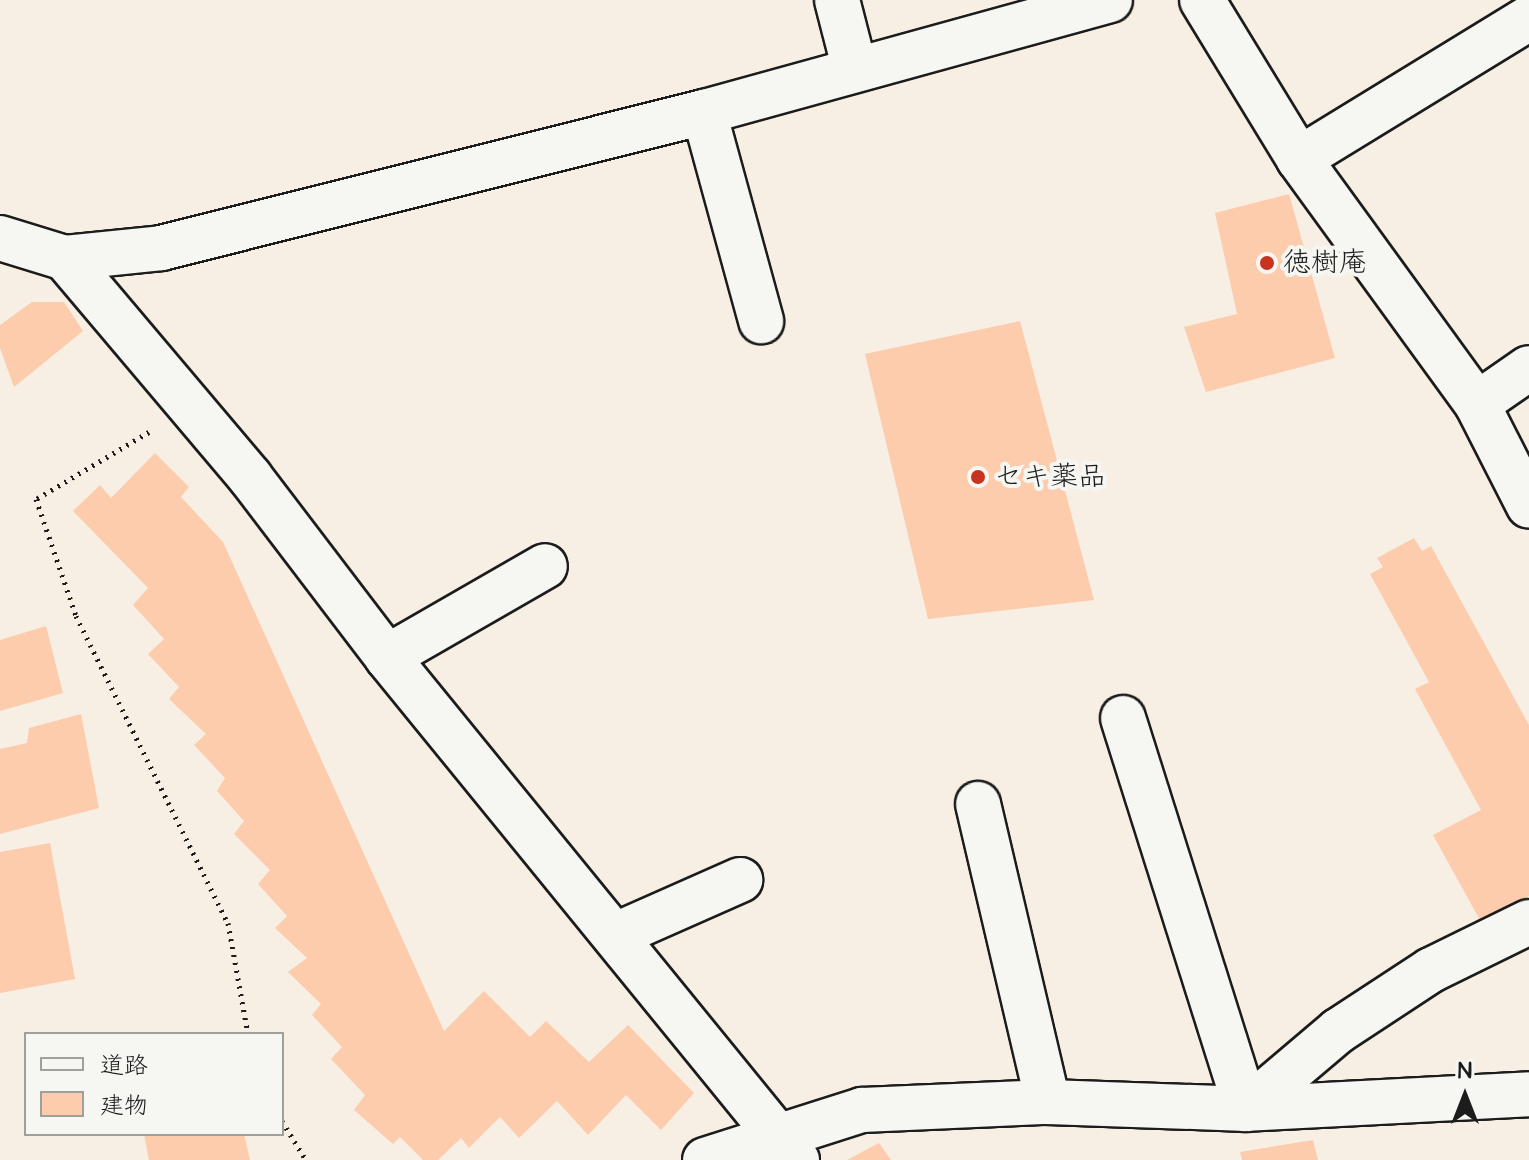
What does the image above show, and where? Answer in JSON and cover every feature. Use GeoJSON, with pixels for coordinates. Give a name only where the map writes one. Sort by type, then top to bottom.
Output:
{"type":"FeatureCollection","features":[{"type":"Feature","properties":{"kind":"street"},"geometry":{"type":"LineString","coordinates":[[837,0],[855,70]]}},
{"type":"Feature","properties":{"kind":"street"},"geometry":{"type":"LineString","coordinates":[[0,238],[65,258],[161,248],[704,112],[1110,0]]}},
{"type":"Feature","properties":{"kind":"street"},"geometry":{"type":"LineString","coordinates":[[1202,0],[1299,159],[1477,404],[1529,506]]}},
{"type":"Feature","properties":{"kind":"street"},"geometry":{"type":"LineString","coordinates":[[1299,159],[1529,18]]}},
{"type":"Feature","properties":{"kind":"street"},"geometry":{"type":"LineString","coordinates":[[704,112],[761,321]]}},
{"type":"Feature","properties":{"kind":"street"},"geometry":{"type":"LineString","coordinates":[[65,258],[191,407],[387,657],[787,1148]]}},
{"type":"Feature","properties":{"kind":"street"},"geometry":{"type":"LineString","coordinates":[[1477,404],[1529,368]]}},
{"type":"Feature","properties":{"kind":"street"},"geometry":{"type":"LineString","coordinates":[[387,657],[545,566]]}},
{"type":"Feature","properties":{"kind":"street"},"geometry":{"type":"LineString","coordinates":[[1123,718],[1246,1109]]}},
{"type":"Feature","properties":{"kind":"street"},"geometry":{"type":"LineString","coordinates":[[978,804],[1048,1102]]}},
{"type":"Feature","properties":{"kind":"street"},"geometry":{"type":"LineString","coordinates":[[616,935],[740,880]]}},
{"type":"Feature","properties":{"kind":"street"},"geometry":{"type":"LineString","coordinates":[[1246,1109],[1338,1031],[1431,970],[1529,922]]}},
{"type":"Feature","properties":{"kind":"street"},"geometry":{"type":"LineString","coordinates":[[705,1160],[787,1148],[862,1110],[1048,1102],[1246,1109],[1529,1094]]}},
{"type":"Feature","properties":{"kind":"path"},"geometry":{"type":"LineString","coordinates":[[191,407],[36,499],[76,616],[228,923],[248,1032]]}},
{"type":"Feature","properties":{"kind":"path"},"geometry":{"type":"LineString","coordinates":[[284,1124],[306,1160]]}},
{"type":"Feature","properties":{"kind":"building","name":"徳樹庵"},"geometry":{"type":"Polygon","coordinates":[[[1289,194],[1335,358],[1206,392],[1184,327],[1237,314],[1215,213],[1289,194]]]}},
{"type":"Feature","properties":{"kind":"building"},"geometry":{"type":"Polygon","coordinates":[[[32,302],[64,302],[83,331],[14,387],[0,348],[0,325],[32,302]]]}},
{"type":"Feature","properties":{"kind":"building","name":"セキ薬品"},"geometry":{"type":"Polygon","coordinates":[[[1020,321],[1094,600],[928,619],[865,354],[1020,321]]]}},
{"type":"Feature","properties":{"kind":"building"},"geometry":{"type":"Polygon","coordinates":[[[155,453],[189,487],[181,497],[223,542],[444,1031],[484,991],[530,1037],[546,1021],[589,1062],[628,1025],[694,1093],[661,1130],[626,1095],[588,1135],[557,1101],[519,1138],[500,1117],[469,1148],[461,1138],[438,1160],[423,1160],[400,1137],[393,1144],[354,1110],[365,1095],[331,1059],[342,1047],[312,1015],[321,1004],[288,972],[307,958],[275,928],[287,916],[258,884],[270,870],[234,834],[244,821],[217,791],[225,778],[194,745],[206,734],[169,699],[179,687],[148,654],[164,639],[133,605],[148,588],[73,511],[100,485],[111,498],[155,453]]]}},
{"type":"Feature","properties":{"kind":"building"},"geometry":{"type":"Polygon","coordinates":[[[1414,538],[1422,551],[1431,546],[1529,725],[1529,896],[1481,922],[1433,835],[1481,810],[1415,689],[1429,682],[1370,574],[1383,567],[1377,558],[1414,538]]]}},
{"type":"Feature","properties":{"kind":"building"},"geometry":{"type":"Polygon","coordinates":[[[46,626],[63,693],[0,711],[0,640],[46,626]]]}},
{"type":"Feature","properties":{"kind":"building"},"geometry":{"type":"Polygon","coordinates":[[[81,714],[99,808],[0,834],[0,749],[27,743],[29,728],[81,714]]]}},
{"type":"Feature","properties":{"kind":"building"},"geometry":{"type":"Polygon","coordinates":[[[50,843],[75,979],[0,993],[0,852],[50,843]]]}},
{"type":"Feature","properties":{"kind":"building"},"geometry":{"type":"Polygon","coordinates":[[[144,1136],[244,1136],[250,1160],[149,1160],[144,1136]]]}},
{"type":"Feature","properties":{"kind":"building"},"geometry":{"type":"Polygon","coordinates":[[[1313,1140],[1318,1160],[1242,1160],[1240,1152],[1313,1140]]]}},
{"type":"Feature","properties":{"kind":"building"},"geometry":{"type":"Polygon","coordinates":[[[879,1143],[891,1160],[847,1160],[879,1143]]]}},
{"type":"Feature","properties":{"kind":"place","name":"徳樹庵"},"geometry":{"type":"Point","coordinates":[1267,263]}},
{"type":"Feature","properties":{"kind":"place","name":"セキ薬品"},"geometry":{"type":"Point","coordinates":[978,477]}}]}
